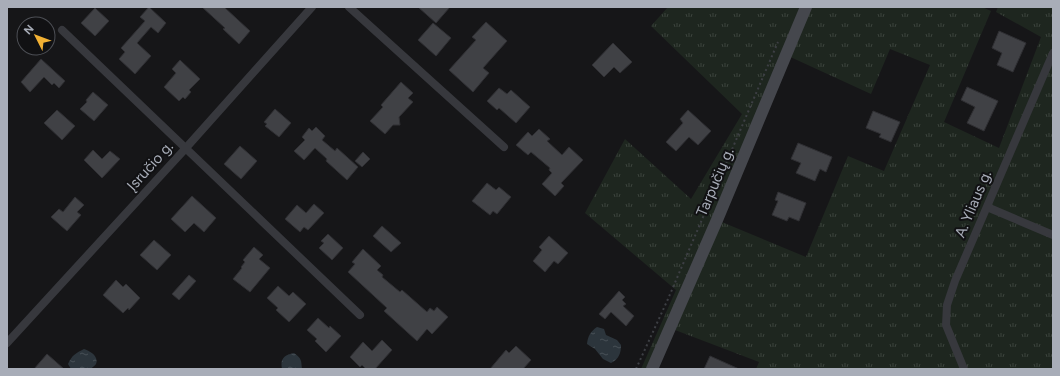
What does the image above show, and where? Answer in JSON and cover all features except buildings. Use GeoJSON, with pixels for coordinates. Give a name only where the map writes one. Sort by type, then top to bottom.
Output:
{"type":"FeatureCollection","features":[{"type":"Feature","properties":{"kind":"main road","name":"Tarpučių g."},"geometry":{"type":"LineString","coordinates":[[652,369],[717,220],[806,7]]}},
{"type":"Feature","properties":{"kind":"street","name":"Įsručio g."},"geometry":{"type":"LineString","coordinates":[[7,343],[185,149],[312,7]]}},
{"type":"Feature","properties":{"kind":"street"},"geometry":{"type":"LineString","coordinates":[[349,7],[504,147]]}},
{"type":"Feature","properties":{"kind":"street"},"geometry":{"type":"LineString","coordinates":[[62,30],[360,315]]}},
{"type":"Feature","properties":{"kind":"street","name":"A. Yliaus g."},"geometry":{"type":"LineString","coordinates":[[964,369],[946,324],[946,305],[1053,53]]}},
{"type":"Feature","properties":{"kind":"street"},"geometry":{"type":"LineString","coordinates":[[987,207],[1053,235]]}},
{"type":"Feature","properties":{"kind":"path"},"geometry":{"type":"LineString","coordinates":[[636,369],[668,299],[780,36]]}},
{"type":"Feature","properties":{"kind":"green space"},"geometry":{"type":"Polygon","coordinates":[[[668,7],[982,7],[991,11],[944,122],[999,148],[1041,37],[996,12],[998,7],[1053,7],[1053,369],[756,369],[759,362],[675,330],[652,369],[641,369],[676,290],[585,213],[625,139],[691,199],[742,114],[651,26],[668,7]],[[890,49],[871,94],[786,55],[717,220],[806,257],[848,156],[884,171],[930,65],[890,49]]]}},
{"type":"Feature","properties":{"kind":"water"},"geometry":{"type":"Polygon","coordinates":[[[597,327],[604,329],[606,335],[617,340],[621,345],[619,356],[611,363],[603,359],[595,349],[587,344],[590,334],[597,327]]]}},
{"type":"Feature","properties":{"kind":"water"},"geometry":{"type":"Polygon","coordinates":[[[84,349],[95,356],[97,361],[96,364],[91,369],[71,369],[68,364],[71,358],[76,353],[84,349]]]}},
{"type":"Feature","properties":{"kind":"water"},"geometry":{"type":"Polygon","coordinates":[[[294,353],[301,360],[302,369],[282,369],[282,360],[288,355],[294,353]]]}}]}
